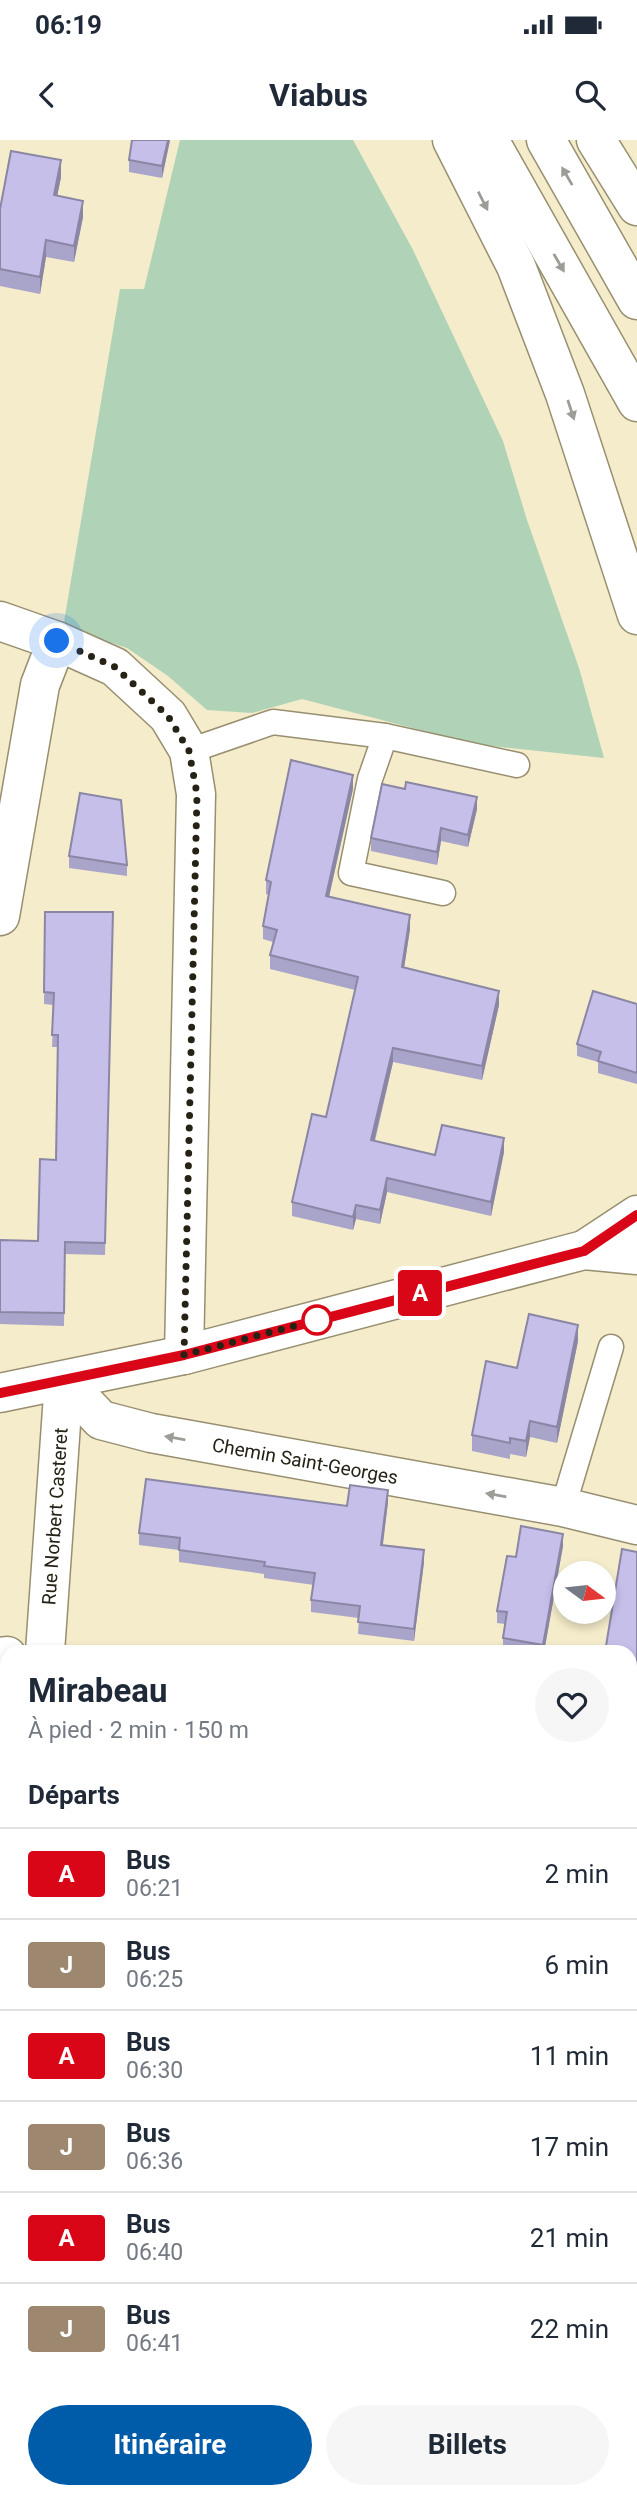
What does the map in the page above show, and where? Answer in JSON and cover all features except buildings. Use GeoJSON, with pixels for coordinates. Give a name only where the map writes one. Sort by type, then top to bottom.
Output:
{"type":"FeatureCollection","features":[{"type":"Feature","properties":{"kind":"street"},"geometry":{"type":"LineString","coordinates":[[452,140],[516,266],[561,381],[637,615]]}},
{"type":"Feature","properties":{"kind":"street"},"geometry":{"type":"LineString","coordinates":[[489,140],[637,402]]}},
{"type":"Feature","properties":{"kind":"street"},"geometry":{"type":"LineString","coordinates":[[546,140],[637,300]]}},
{"type":"Feature","properties":{"kind":"street"},"geometry":{"type":"LineString","coordinates":[[596,140],[637,206]]}},
{"type":"Feature","properties":{"kind":"street"},"geometry":{"type":"LineString","coordinates":[[0,621],[57,641],[115,667],[168,716],[189,751],[197,794],[184,1355]]}},
{"type":"Feature","properties":{"kind":"street"},"geometry":{"type":"LineString","coordinates":[[0,916],[40,685],[57,641]]}},
{"type":"Feature","properties":{"kind":"street"},"geometry":{"type":"LineString","coordinates":[[584,1251],[637,1215]]}},
{"type":"Feature","properties":{"kind":"street"},"geometry":{"type":"LineString","coordinates":[[0,1393],[184,1355],[584,1251],[637,1255]]}},
{"type":"Feature","properties":{"kind":"street","name":"Chemin Saint-Georges"},"geometry":{"type":"LineString","coordinates":[[64,1381],[101,1420],[151,1433],[563,1507],[637,1525]]}},
{"type":"Feature","properties":{"kind":"street","name":"Rue Norbert Casteret"},"geometry":{"type":"LineString","coordinates":[[45,1645],[64,1381]]}},
{"type":"Feature","properties":{"kind":"lane"},"geometry":{"type":"LineString","coordinates":[[189,751],[273,722],[384,736],[517,765]]}},
{"type":"Feature","properties":{"kind":"lane"},"geometry":{"type":"LineString","coordinates":[[384,736],[370,779],[351,873],[443,893]]}},
{"type":"Feature","properties":{"kind":"lane"},"geometry":{"type":"LineString","coordinates":[[563,1507],[611,1347]]}},
{"type":"Feature","properties":{"kind":"green space"},"geometry":{"type":"Polygon","coordinates":[[[180,140],[353,140],[413,250],[503,441],[527,520],[579,668],[604,758],[473,744],[302,699],[252,713],[207,710],[168,676],[127,648],[87,635],[64,622],[120,289],[144,289],[180,140]]]}},
{"type":"Feature","properties":{"kind":"bus line","name":"A"},"geometry":{"type":"LineString","coordinates":[[0,1393],[184,1355],[584,1251],[637,1215]]}},
{"type":"Feature","properties":{"kind":"route"},"geometry":{"type":"LineString","coordinates":[[57,641],[115,667],[168,716],[189,751],[197,794],[184,1355],[317,1320]]}}]}
